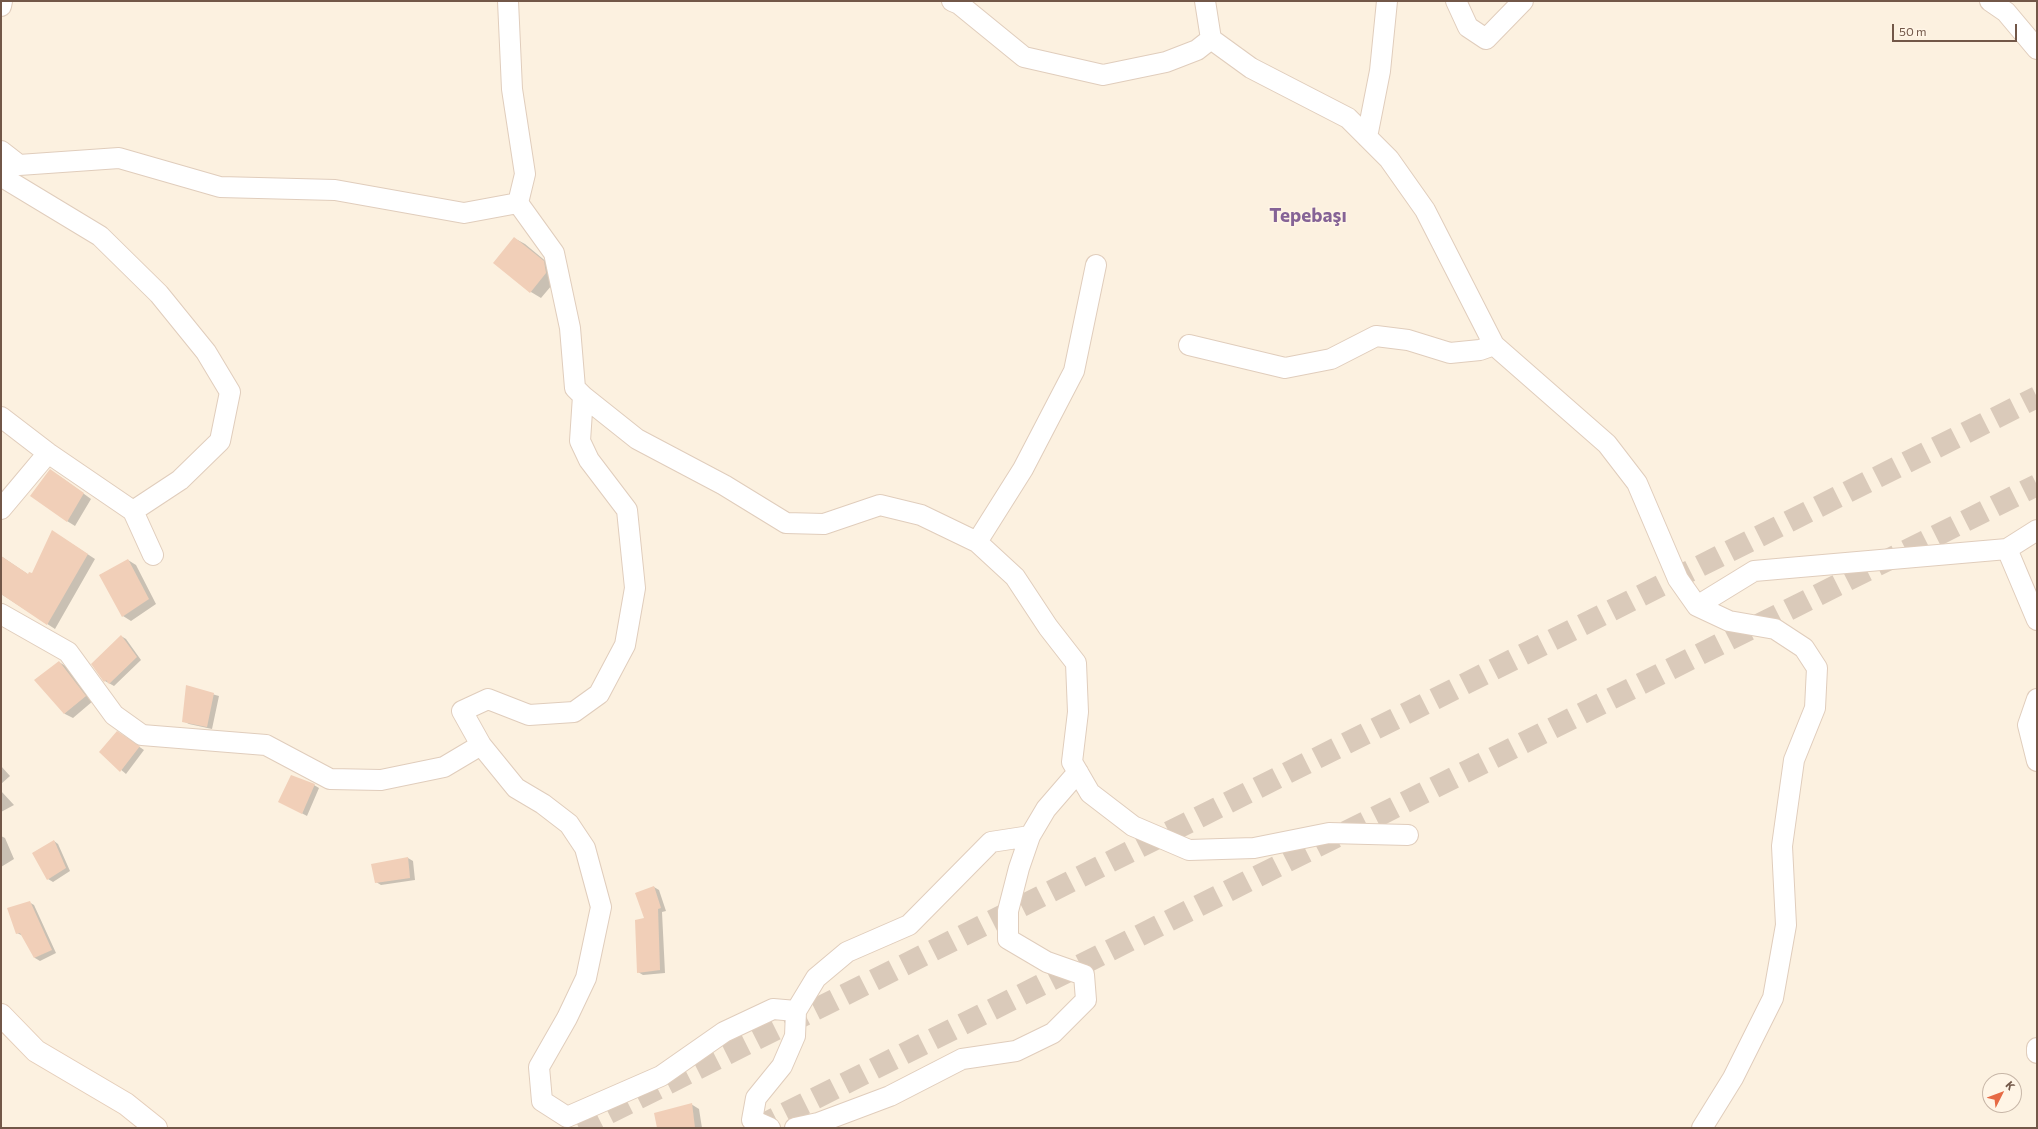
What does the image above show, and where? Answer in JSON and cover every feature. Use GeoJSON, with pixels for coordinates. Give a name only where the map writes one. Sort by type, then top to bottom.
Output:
{"type":"FeatureCollection","features":[{"type":"Feature","properties":{"kind":"street"},"geometry":{"type":"LineString","coordinates":[[1,6],[2,1]]}},
{"type":"Feature","properties":{"kind":"street"},"geometry":{"type":"LineString","coordinates":[[508,1],[512,89],[525,174],[518,203],[554,253],[570,328],[575,388],[583,396],[637,439],[724,485],[786,523],[824,524],[880,506],[921,514],[977,542],[1015,576],[1048,627],[1076,663],[1078,712],[1072,762],[1090,793],[1133,826],[1189,850],[1254,848],[1329,833],[1408,835]]}},
{"type":"Feature","properties":{"kind":"street"},"geometry":{"type":"LineString","coordinates":[[952,1],[959,4],[1024,56],[1103,75],[1166,62],[1197,50],[1211,39]]}},
{"type":"Feature","properties":{"kind":"street"},"geometry":{"type":"LineString","coordinates":[[1205,1],[1211,39],[1251,68],[1348,118],[1389,159],[1425,210],[1494,345],[1611,449],[1637,483],[1678,579],[1697,606],[1729,621],[1775,629],[1804,648],[1817,668],[1815,708],[1794,760],[1786,815],[1782,846],[1786,925],[1773,998],[1733,1078],[1702,1128]]}},
{"type":"Feature","properties":{"kind":"street"},"geometry":{"type":"LineString","coordinates":[[1367,137],[1380,71],[1387,1]]}},
{"type":"Feature","properties":{"kind":"street"},"geometry":{"type":"LineString","coordinates":[[1456,1],[1468,27],[1486,39],[1523,1]]}},
{"type":"Feature","properties":{"kind":"street"},"geometry":{"type":"LineString","coordinates":[[1990,1],[2006,12],[2037,49]]}},
{"type":"Feature","properties":{"kind":"street"},"geometry":{"type":"LineString","coordinates":[[1,151],[19,164],[119,158],[220,187],[335,190],[464,213],[518,203]]}},
{"type":"Feature","properties":{"kind":"street"},"geometry":{"type":"LineString","coordinates":[[1,169],[4,178],[100,236],[159,294],[206,352],[230,392],[220,441],[180,480],[133,512]]}},
{"type":"Feature","properties":{"kind":"street"},"geometry":{"type":"LineString","coordinates":[[977,542],[1023,469],[1074,371],[1096,265]]}},
{"type":"Feature","properties":{"kind":"street"},"geometry":{"type":"LineString","coordinates":[[1189,345],[1285,368],[1331,359],[1376,336],[1408,340],[1450,353],[1480,350],[1494,345]]}},
{"type":"Feature","properties":{"kind":"street"},"geometry":{"type":"LineString","coordinates":[[583,396],[580,441],[589,460],[627,510],[635,588],[625,645],[599,694],[574,712],[528,715],[488,699],[462,711],[481,745],[516,788],[543,804],[569,824],[585,848],[601,907],[586,978],[567,1018],[539,1067],[542,1101],[567,1117],[661,1076],[724,1032],[773,1009],[796,1011]]}},
{"type":"Feature","properties":{"kind":"street"},"geometry":{"type":"LineString","coordinates":[[1,417],[48,453],[133,512],[154,555]]}},
{"type":"Feature","properties":{"kind":"street"},"geometry":{"type":"LineString","coordinates":[[1,508],[48,453]]}},
{"type":"Feature","properties":{"kind":"street"},"geometry":{"type":"LineString","coordinates":[[1697,606],[1754,571],[2007,549],[2033,538]]}},
{"type":"Feature","properties":{"kind":"street"},"geometry":{"type":"LineString","coordinates":[[2007,549],[2037,620]]}},
{"type":"Feature","properties":{"kind":"street"},"geometry":{"type":"LineString","coordinates":[[1,614],[68,652],[114,715],[142,735],[266,745],[330,778],[381,780],[444,767],[481,745]]}},
{"type":"Feature","properties":{"kind":"street"},"geometry":{"type":"LineString","coordinates":[[2037,699],[2028,725],[2037,761]]}},
{"type":"Feature","properties":{"kind":"street"},"geometry":{"type":"LineString","coordinates":[[795,1128],[818,1123],[890,1096],[962,1059],[1016,1051],[1053,1033],[1086,1000],[1084,975],[1047,962],[1008,938],[1008,911],[1019,868],[1030,836],[1046,809],[1078,772]]}},
{"type":"Feature","properties":{"kind":"street"},"geometry":{"type":"LineString","coordinates":[[770,1128],[752,1120],[756,1098],[782,1066],[795,1036],[796,1011],[816,978],[847,952],[909,926],[991,842],[1030,836]]}},
{"type":"Feature","properties":{"kind":"street"},"geometry":{"type":"LineString","coordinates":[[1,1016],[36,1050],[126,1104],[156,1128]]}},
{"type":"Feature","properties":{"kind":"street"},"geometry":{"type":"LineString","coordinates":[[2037,1048],[2037,1054]]}},
{"type":"Feature","properties":{"kind":"building"},"geometry":{"type":"Polygon","coordinates":[[[514,237],[544,261],[546,273],[530,293],[493,263],[514,237]]]}},
{"type":"Feature","properties":{"kind":"building"},"geometry":{"type":"Polygon","coordinates":[[[50,469],[84,493],[67,522],[30,496],[50,469]]]}},
{"type":"Feature","properties":{"kind":"building"},"geometry":{"type":"Polygon","coordinates":[[[52,530],[88,554],[47,625],[1,594],[1,556],[28,574],[29,572],[32,573],[52,530]]]}},
{"type":"Feature","properties":{"kind":"building"},"geometry":{"type":"Polygon","coordinates":[[[128,559],[149,599],[122,617],[99,575],[128,559]]]}},
{"type":"Feature","properties":{"kind":"building"},"geometry":{"type":"Polygon","coordinates":[[[121,635],[137,657],[109,684],[106,680],[104,682],[91,664],[121,635]]]}},
{"type":"Feature","properties":{"kind":"building"},"geometry":{"type":"Polygon","coordinates":[[[59,661],[86,696],[64,714],[34,680],[59,661]]]}},
{"type":"Feature","properties":{"kind":"building"},"geometry":{"type":"Polygon","coordinates":[[[186,685],[214,693],[207,727],[182,722],[186,685]]]}},
{"type":"Feature","properties":{"kind":"building"},"geometry":{"type":"Polygon","coordinates":[[[117,731],[140,746],[120,772],[99,752],[117,731]]]}},
{"type":"Feature","properties":{"kind":"building"},"geometry":{"type":"Polygon","coordinates":[[[291,775],[315,784],[302,814],[278,802],[291,775]]]}},
{"type":"Feature","properties":{"kind":"building"},"geometry":{"type":"Polygon","coordinates":[[[54,840],[66,868],[47,880],[32,853],[54,840]]]}},
{"type":"Feature","properties":{"kind":"building"},"geometry":{"type":"Polygon","coordinates":[[[408,857],[410,878],[375,883],[371,864],[408,857]]]}},
{"type":"Feature","properties":{"kind":"building"},"geometry":{"type":"Polygon","coordinates":[[[654,886],[661,908],[658,909],[660,970],[637,973],[635,920],[644,918],[635,893],[654,886]]]}},
{"type":"Feature","properties":{"kind":"building"},"geometry":{"type":"Polygon","coordinates":[[[30,901],[52,950],[34,958],[20,933],[16,934],[7,908],[30,901]]]}},
{"type":"Feature","properties":{"kind":"building"},"geometry":{"type":"Polygon","coordinates":[[[692,1103],[695,1128],[657,1128],[654,1113],[692,1103]]]}},
{"type":"Feature","properties":{"kind":"tunnel"},"geometry":{"type":"LineString","coordinates":[[579,1128],[2037,397]]}},
{"type":"Feature","properties":{"kind":"tunnel"},"geometry":{"type":"LineString","coordinates":[[756,1128],[2037,485]]}},
{"type":"Feature","properties":{"kind":"district","name":"Tepebaşı"},"geometry":{"type":"Point","coordinates":[1308,216]}}]}
